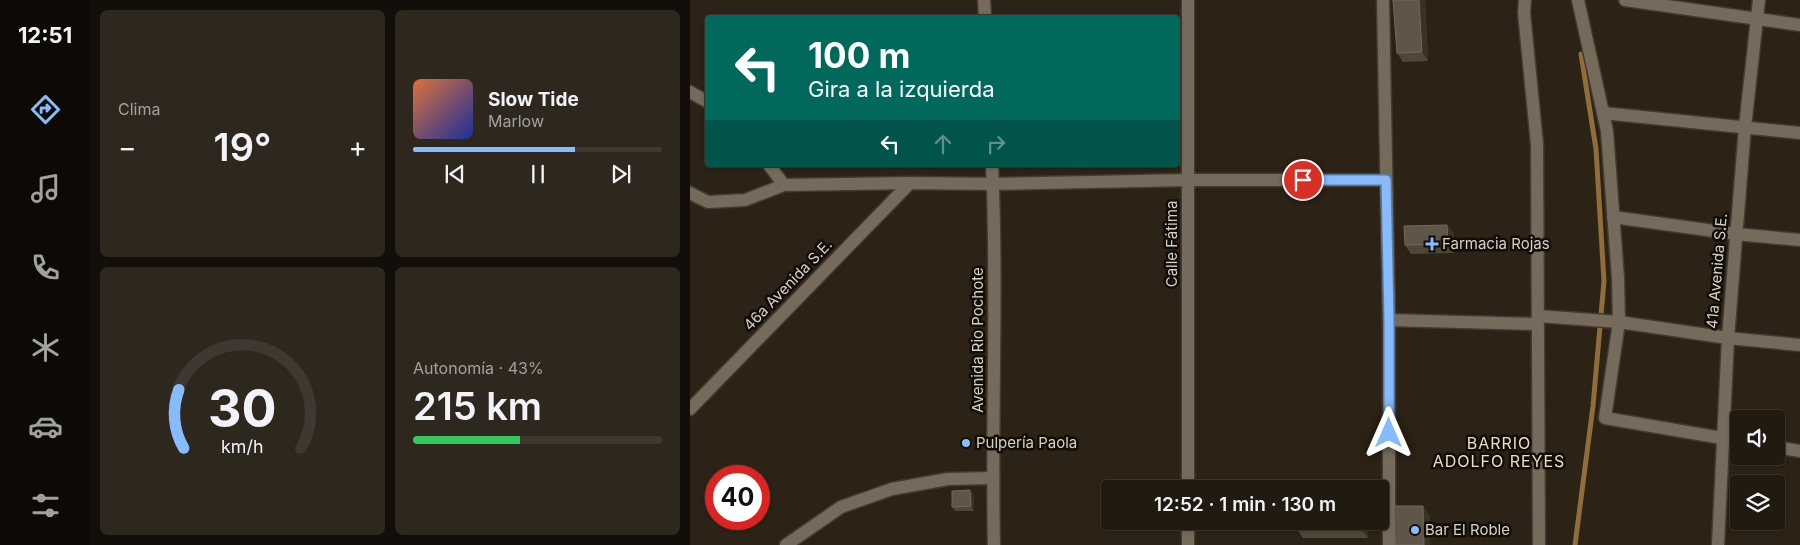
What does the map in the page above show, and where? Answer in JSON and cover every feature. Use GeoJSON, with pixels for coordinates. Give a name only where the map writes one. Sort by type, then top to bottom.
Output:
{"type":"FeatureCollection","features":[{"type":"Feature","properties":{"kind":"street"},"geometry":{"type":"LineString","coordinates":[[984,0],[985,15]]}},
{"type":"Feature","properties":{"kind":"street","name":"Calle Fátima"},"geometry":{"type":"LineString","coordinates":[[1188,0],[1188,480]]}},
{"type":"Feature","properties":{"kind":"street"},"geometry":{"type":"LineString","coordinates":[[1383,0],[1389,320],[1389,545]]}},
{"type":"Feature","properties":{"kind":"street"},"geometry":{"type":"LineString","coordinates":[[1525,0],[1524,12],[1537,144],[1539,545]]}},
{"type":"Feature","properties":{"kind":"street"},"geometry":{"type":"LineString","coordinates":[[1578,0],[1607,131],[1618,278],[1619,322],[1606,418],[1730,440]]}},
{"type":"Feature","properties":{"kind":"street"},"geometry":{"type":"LineString","coordinates":[[1625,0],[1800,25]]}},
{"type":"Feature","properties":{"kind":"street","name":"41a Avenida S.E."},"geometry":{"type":"LineString","coordinates":[[1718,545],[1728,338],[1745,127],[1759,0]]}},
{"type":"Feature","properties":{"kind":"street"},"geometry":{"type":"LineString","coordinates":[[690,92],[705,100]]}},
{"type":"Feature","properties":{"kind":"street"},"geometry":{"type":"LineString","coordinates":[[1603,113],[1800,133]]}},
{"type":"Feature","properties":{"kind":"street"},"geometry":{"type":"LineString","coordinates":[[770,167],[784,185]]}},
{"type":"Feature","properties":{"kind":"street","name":"Avenida Rio Pochote"},"geometry":{"type":"LineString","coordinates":[[992,167],[995,324],[992,478],[994,545]]}},
{"type":"Feature","properties":{"kind":"street"},"geometry":{"type":"LineString","coordinates":[[690,193],[708,202],[746,200],[784,185],[910,182],[993,184],[1188,180],[1386,180]]}},
{"type":"Feature","properties":{"kind":"street","name":"46a Avenida S.E."},"geometry":{"type":"LineString","coordinates":[[691,405],[910,182]]}},
{"type":"Feature","properties":{"kind":"street"},"geometry":{"type":"LineString","coordinates":[[1613,217],[1736,234],[1800,240]]}},
{"type":"Feature","properties":{"kind":"street"},"geometry":{"type":"LineString","coordinates":[[1389,320],[1619,322],[1728,338],[1800,345]]}},
{"type":"Feature","properties":{"kind":"street"},"geometry":{"type":"LineString","coordinates":[[1785,448],[1800,451]]}},
{"type":"Feature","properties":{"kind":"street"},"geometry":{"type":"LineString","coordinates":[[786,545],[841,507],[892,489],[948,479],[992,478]]}},
{"type":"Feature","properties":{"kind":"street"},"geometry":{"type":"LineString","coordinates":[[1188,530],[1188,545]]}},
{"type":"Feature","properties":{"kind":"building"},"geometry":{"type":"Polygon","coordinates":[[[1393,0],[1419,0],[1422,52],[1397,53],[1393,0]]]}},
{"type":"Feature","properties":{"kind":"building"},"geometry":{"type":"Polygon","coordinates":[[[1447,225],[1448,244],[1405,245],[1404,226],[1447,225]]]}},
{"type":"Feature","properties":{"kind":"building"},"geometry":{"type":"Polygon","coordinates":[[[970,490],[971,506],[952,507],[952,491],[970,490]]]}},
{"type":"Feature","properties":{"kind":"building"},"geometry":{"type":"Polygon","coordinates":[[[1394,506],[1423,506],[1424,545],[1395,545],[1394,506]]]}},
{"type":"Feature","properties":{"kind":"waterway"},"geometry":{"type":"LineString","coordinates":[[1575,545],[1593,406],[1604,281],[1596,149],[1581,54]]}},
{"type":"Feature","properties":{"kind":"place","name":"Farmacia Rojas"},"geometry":{"type":"Point","coordinates":[1432,244]}},
{"type":"Feature","properties":{"kind":"place","name":"Pulpería Paola"},"geometry":{"type":"Point","coordinates":[966,443]}},
{"type":"Feature","properties":{"kind":"place","name":"Bar El Roble"},"geometry":{"type":"Point","coordinates":[1415,530]}},
{"type":"Feature","properties":{"kind":"district","name":"BARRIO ADOLFO REYES"},"geometry":{"type":"Point","coordinates":[1499,452]}},
{"type":"Feature","properties":{"kind":"route"},"geometry":{"type":"LineString","coordinates":[[1303,180],[1386,180],[1389,433]]}}]}
